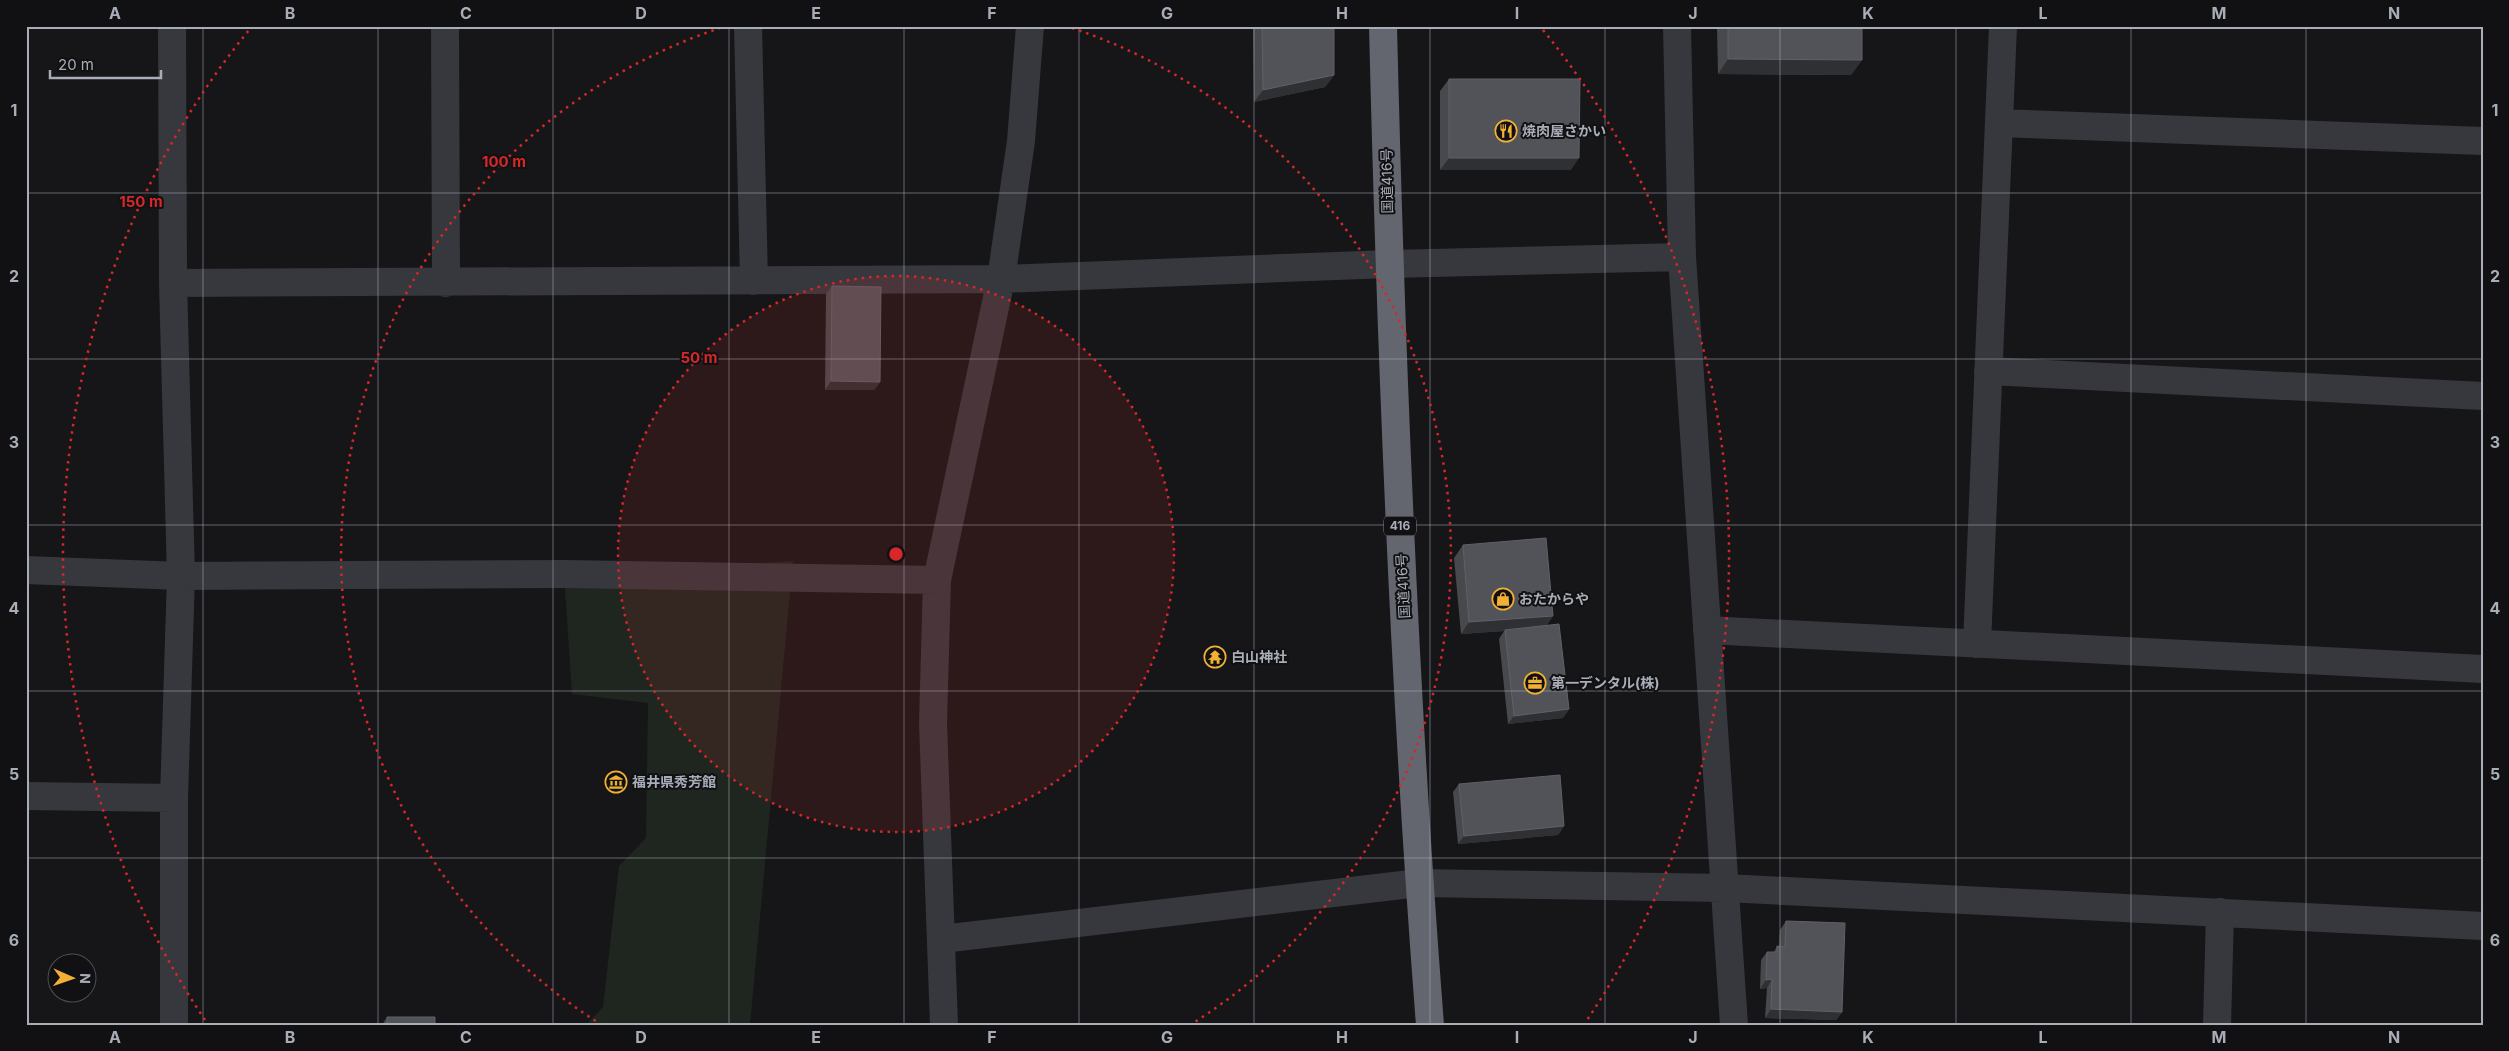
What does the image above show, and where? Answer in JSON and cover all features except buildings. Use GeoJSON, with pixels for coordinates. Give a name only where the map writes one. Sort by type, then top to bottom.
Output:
{"type":"FeatureCollection","features":[{"type":"Feature","properties":{"kind":"highway","name":"国道416号"},"geometry":{"type":"LineString","coordinates":[[1383,26],[1389,264],[1419,883],[1430,1025]]}},
{"type":"Feature","properties":{"kind":"street"},"geometry":{"type":"LineString","coordinates":[[172,26],[173,283],[181,576],[174,798],[174,1025]]}},
{"type":"Feature","properties":{"kind":"street"},"geometry":{"type":"LineString","coordinates":[[446,26],[446,283]]}},
{"type":"Feature","properties":{"kind":"street"},"geometry":{"type":"LineString","coordinates":[[748,26],[754,281]]}},
{"type":"Feature","properties":{"kind":"street"},"geometry":{"type":"LineString","coordinates":[[944,1025],[933,724],[937,580],[1001,279],[1021,141],[1030,26]]}},
{"type":"Feature","properties":{"kind":"street"},"geometry":{"type":"LineString","coordinates":[[1677,26],[1682,257],[1734,1025]]}},
{"type":"Feature","properties":{"kind":"street"},"geometry":{"type":"LineString","coordinates":[[1977,644],[2003,26]]}},
{"type":"Feature","properties":{"kind":"street"},"geometry":{"type":"LineString","coordinates":[[1999,123],[2483,141]]}},
{"type":"Feature","properties":{"kind":"street"},"geometry":{"type":"LineString","coordinates":[[173,283],[1001,279],[1389,264],[1682,257]]}},
{"type":"Feature","properties":{"kind":"street"},"geometry":{"type":"LineString","coordinates":[[1988,371],[2483,396]]}},
{"type":"Feature","properties":{"kind":"street"},"geometry":{"type":"LineString","coordinates":[[26,570],[181,576],[564,574],[937,580]]}},
{"type":"Feature","properties":{"kind":"street"},"geometry":{"type":"LineString","coordinates":[[1707,630],[2483,669]]}},
{"type":"Feature","properties":{"kind":"street"},"geometry":{"type":"LineString","coordinates":[[26,796],[174,798]]}},
{"type":"Feature","properties":{"kind":"street"},"geometry":{"type":"LineString","coordinates":[[942,939],[1419,883],[1726,888],[2483,926]]}},
{"type":"Feature","properties":{"kind":"street"},"geometry":{"type":"LineString","coordinates":[[2217,1025],[2220,912]]}},
{"type":"Feature","properties":{"kind":"shaded area"},"geometry":{"type":"Polygon","coordinates":[[[793,561],[750,1025],[586,1025],[603,1007],[619,866],[646,838],[648,703],[572,694],[564,574],[793,561]]]}},
{"type":"Feature","properties":{"kind":"place","name":"焼肉屋さかい"},"geometry":{"type":"Point","coordinates":[1506,131]}},
{"type":"Feature","properties":{"kind":"place","name":"おたからや"},"geometry":{"type":"Point","coordinates":[1503,599]}},
{"type":"Feature","properties":{"kind":"place","name":"白山神社"},"geometry":{"type":"Point","coordinates":[1215,657]}},
{"type":"Feature","properties":{"kind":"place","name":"第一デンタル(株)"},"geometry":{"type":"Point","coordinates":[1535,683]}},
{"type":"Feature","properties":{"kind":"place","name":"福井県秀芳館"},"geometry":{"type":"Point","coordinates":[616,782]}}]}
